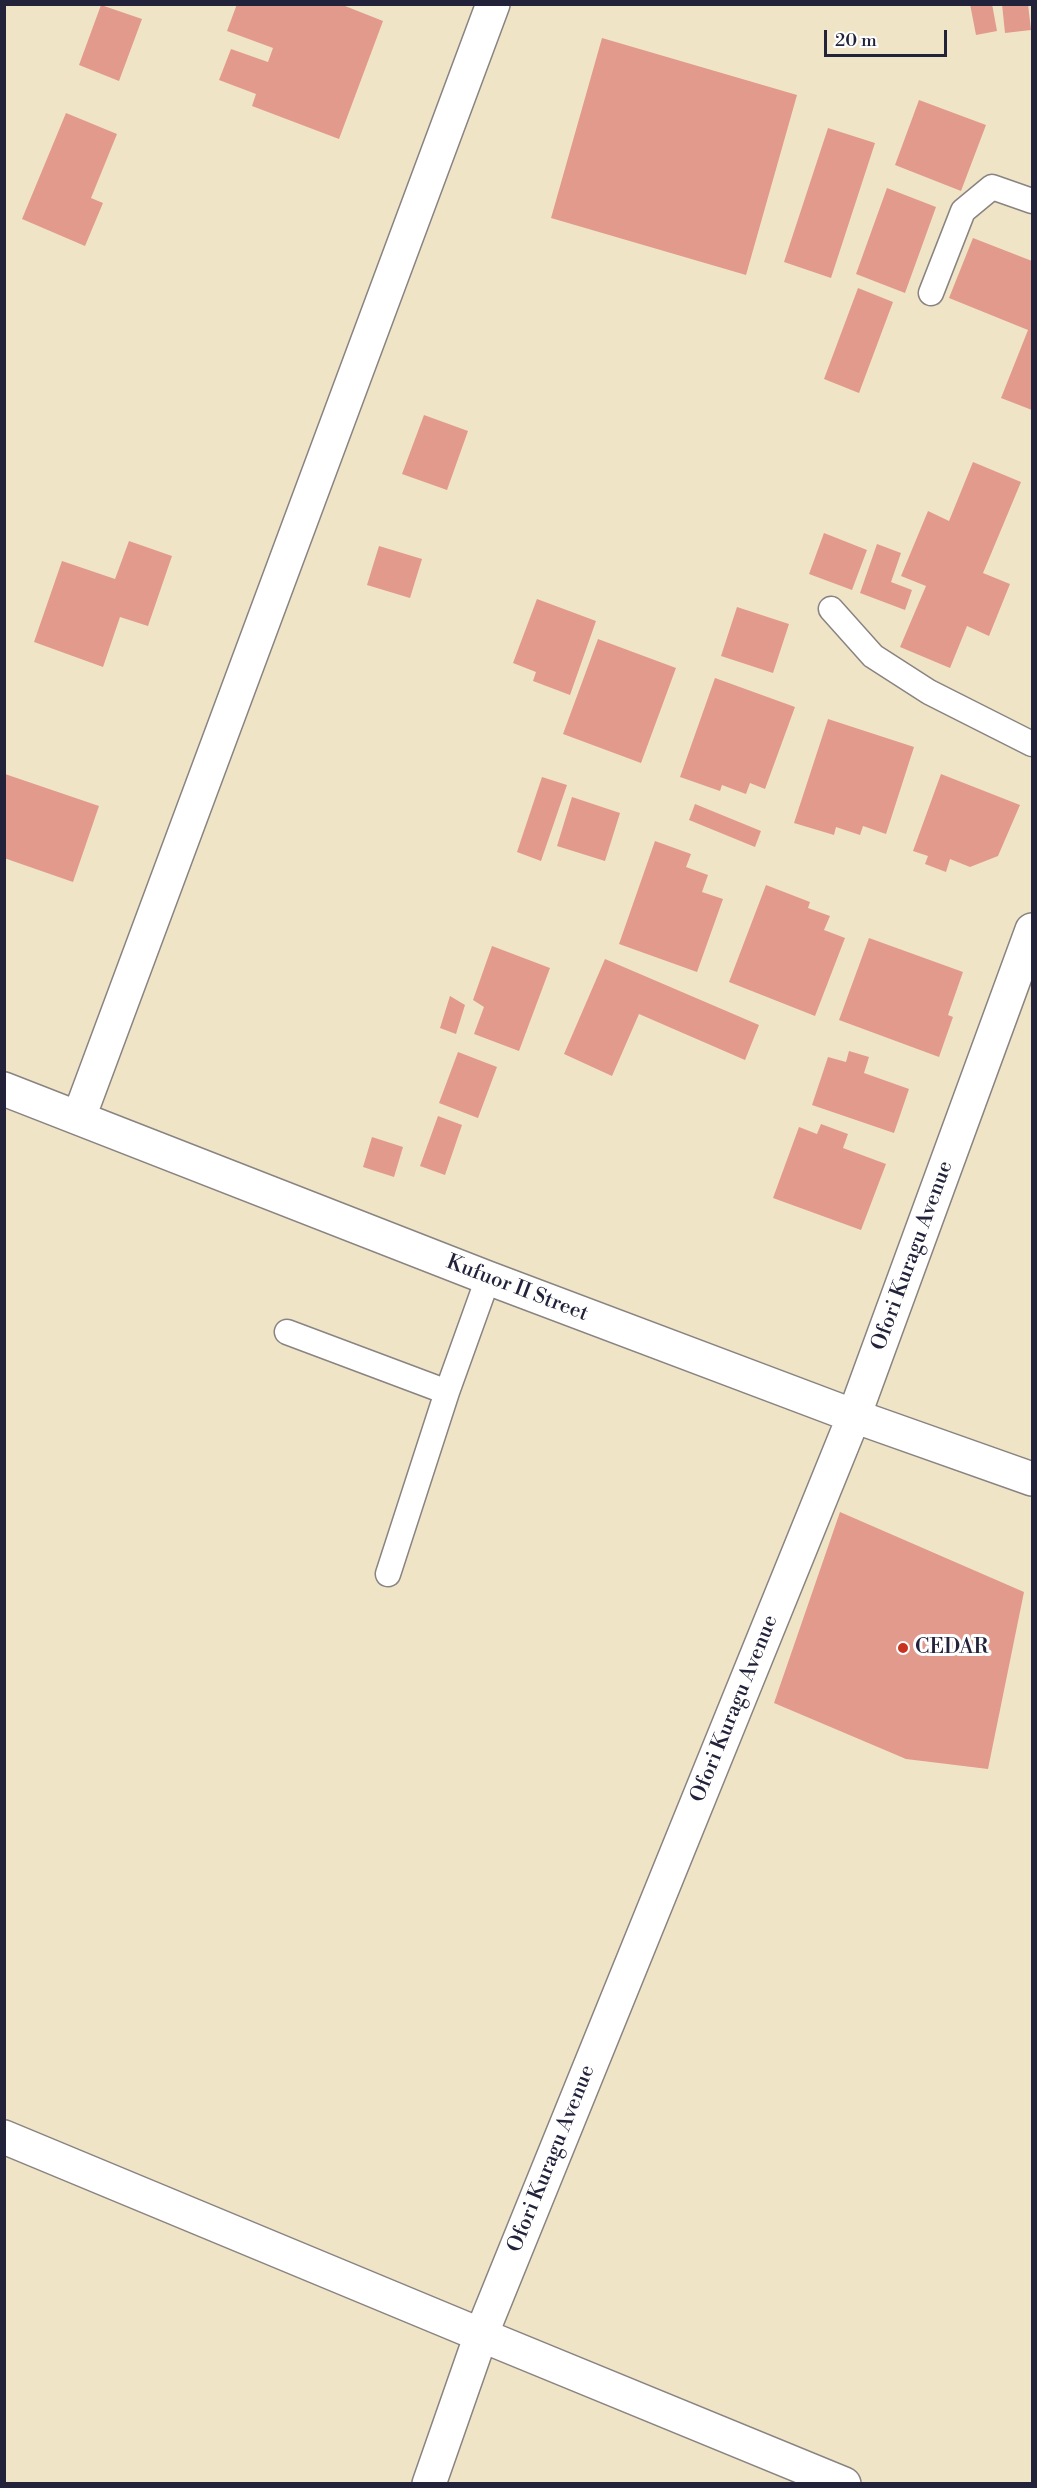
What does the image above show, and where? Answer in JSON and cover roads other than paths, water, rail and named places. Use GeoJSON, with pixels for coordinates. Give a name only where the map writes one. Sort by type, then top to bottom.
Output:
{"type":"FeatureCollection","features":[{"type":"Feature","properties":{"kind":"street"},"geometry":{"type":"LineString","coordinates":[[80,1118],[493,4]]}},
{"type":"Feature","properties":{"kind":"street","name":"Ofori Kuragu Avenue"},"geometry":{"type":"LineString","coordinates":[[429,2484],[481,2335],[854,1416],[1032,930]]}},
{"type":"Feature","properties":{"kind":"street","name":"Kufuor II Street"},"geometry":{"type":"LineString","coordinates":[[4,1089],[488,1278],[854,1416],[1032,1479]]}},
{"type":"Feature","properties":{"kind":"street"},"geometry":{"type":"LineString","coordinates":[[4,2137],[844,2484]]}},
{"type":"Feature","properties":{"kind":"lane"},"geometry":{"type":"LineString","coordinates":[[931,293],[963,211],[977,198],[992,187],[1032,201]]}},
{"type":"Feature","properties":{"kind":"lane"},"geometry":{"type":"LineString","coordinates":[[831,609],[873,656],[929,692],[1032,744]]}},
{"type":"Feature","properties":{"kind":"lane"},"geometry":{"type":"LineString","coordinates":[[388,1574],[447,1392],[488,1278]]}},
{"type":"Feature","properties":{"kind":"lane"},"geometry":{"type":"LineString","coordinates":[[286,1332],[447,1392]]}},
{"type":"Feature","properties":{"kind":"place","name":"CEDAR"},"geometry":{"type":"Point","coordinates":[903,1648]}}]}
